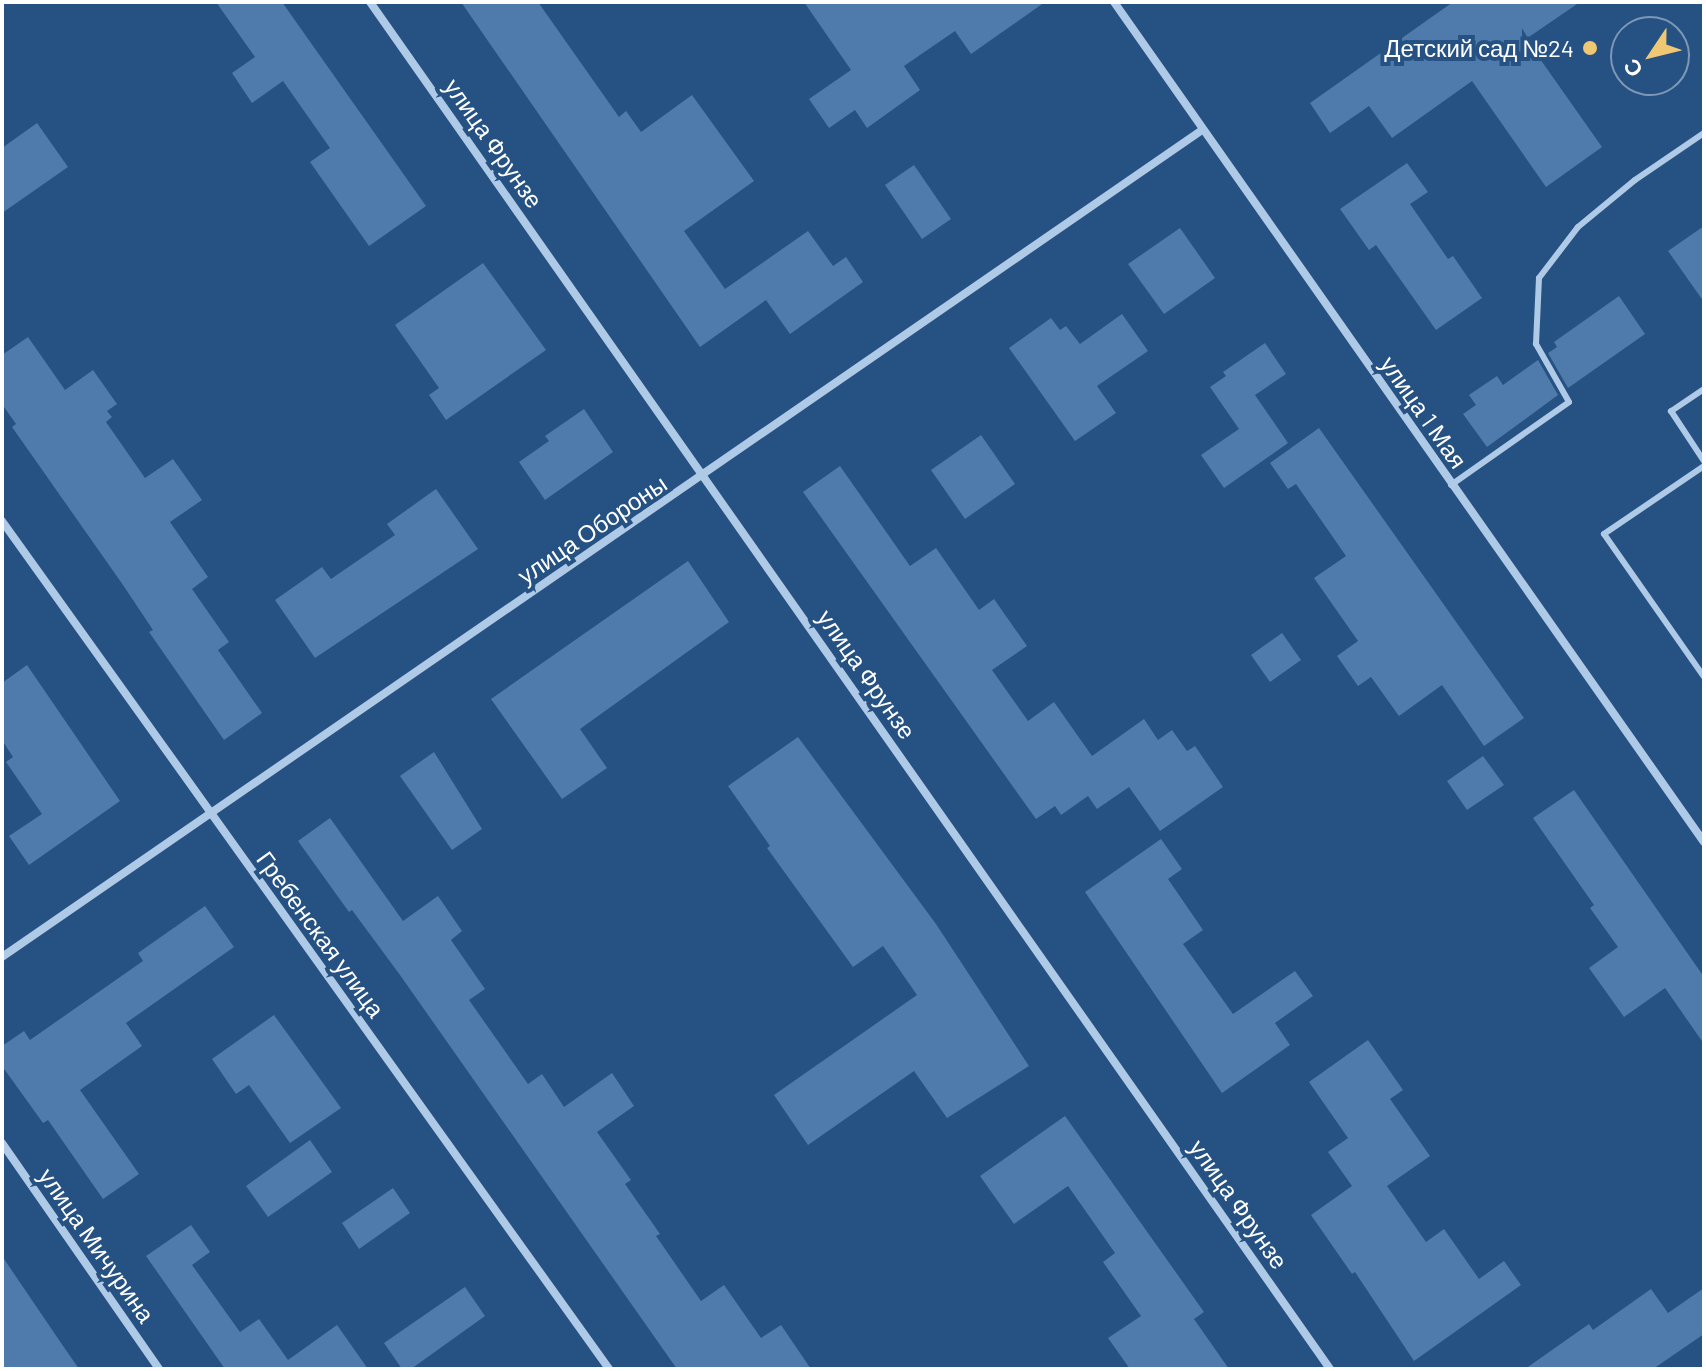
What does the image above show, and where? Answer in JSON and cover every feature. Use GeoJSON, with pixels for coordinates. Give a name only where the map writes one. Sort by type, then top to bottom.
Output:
{"type":"FeatureCollection","features":[{"type":"Feature","properties":{"kind":"street","name":"улица Фрунзе"},"geometry":{"type":"LineString","coordinates":[[370,2],[1330,1369]]}},
{"type":"Feature","properties":{"kind":"street","name":"улица 1 Мая"},"geometry":{"type":"LineString","coordinates":[[1114,2],[1704,842]]}},
{"type":"Feature","properties":{"kind":"street","name":"улица Обороны"},"geometry":{"type":"LineString","coordinates":[[2,957],[1202,130]]}},
{"type":"Feature","properties":{"kind":"street","name":"Гребенская улица"},"geometry":{"type":"LineString","coordinates":[[2,521],[609,1369]]}},
{"type":"Feature","properties":{"kind":"street","name":"улица Мичурина"},"geometry":{"type":"LineString","coordinates":[[2,1143],[159,1369]]}},
{"type":"Feature","properties":{"kind":"lane"},"geometry":{"type":"LineString","coordinates":[[1451,485],[1569,402],[1536,344],[1539,278],[1578,227],[1635,180],[1704,133]]}},
{"type":"Feature","properties":{"kind":"lane"},"geometry":{"type":"LineString","coordinates":[[1704,389],[1671,411],[1704,463],[1604,534],[1704,677]]}},
{"type":"Feature","properties":{"kind":"building"},"geometry":{"type":"Polygon","coordinates":[[[216,2],[282,2],[426,206],[369,246],[310,162],[330,148],[283,81],[252,103],[232,73],[255,57],[216,2]]]}},
{"type":"Feature","properties":{"kind":"building"},"geometry":{"type":"Polygon","coordinates":[[[461,2],[538,2],[619,117],[626,111],[641,132],[692,95],[754,181],[684,231],[725,289],[808,231],[833,266],[846,257],[863,282],[790,334],[766,300],[700,347],[461,2]]]}},
{"type":"Feature","properties":{"kind":"building"},"geometry":{"type":"Polygon","coordinates":[[[804,2],[1045,2],[971,54],[955,31],[904,66],[920,90],[867,128],[855,110],[829,128],[809,99],[851,70],[804,2]]]}},
{"type":"Feature","properties":{"kind":"building"},"geometry":{"type":"Polygon","coordinates":[[[1453,2],[1580,2],[1526,39],[1602,147],[1546,187],[1472,81],[1392,138],[1369,106],[1330,133],[1310,103],[1453,2]]]}},
{"type":"Feature","properties":{"kind":"building"},"geometry":{"type":"Polygon","coordinates":[[[37,123],[68,167],[2,213],[2,148],[37,123]]]}},
{"type":"Feature","properties":{"kind":"building"},"geometry":{"type":"Polygon","coordinates":[[[1407,163],[1428,192],[1410,204],[1448,259],[1453,256],[1482,298],[1436,330],[1376,245],[1369,250],[1340,209],[1407,163]]]}},
{"type":"Feature","properties":{"kind":"building"},"geometry":{"type":"Polygon","coordinates":[[[914,165],[951,219],[922,239],[885,185],[914,165]]]}},
{"type":"Feature","properties":{"kind":"building"},"geometry":{"type":"Polygon","coordinates":[[[1704,226],[1704,302],[1668,251],[1704,226]]]}},
{"type":"Feature","properties":{"kind":"building"},"geometry":{"type":"Polygon","coordinates":[[[1180,228],[1215,278],[1164,314],[1128,264],[1180,228]]]}},
{"type":"Feature","properties":{"kind":"building"},"geometry":{"type":"Polygon","coordinates":[[[483,263],[546,350],[446,420],[429,395],[439,388],[395,325],[483,263]]]}},
{"type":"Feature","properties":{"kind":"building"},"geometry":{"type":"Polygon","coordinates":[[[1619,296],[1645,334],[1568,388],[1548,353],[1557,347],[1554,342],[1619,296]]]}},
{"type":"Feature","properties":{"kind":"building"},"geometry":{"type":"Polygon","coordinates":[[[1122,314],[1148,351],[1097,386],[1116,413],[1075,441],[1009,348],[1051,318],[1060,330],[1066,326],[1080,344],[1122,314]]]}},
{"type":"Feature","properties":{"kind":"building"},"geometry":{"type":"Polygon","coordinates":[[[28,337],[65,390],[93,370],[117,404],[107,411],[112,417],[106,422],[145,478],[173,459],[202,500],[170,522],[208,577],[192,589],[229,642],[218,650],[262,713],[224,740],[149,632],[153,630],[123,585],[12,427],[16,424],[2,404],[2,355],[28,337]]]}},
{"type":"Feature","properties":{"kind":"building"},"geometry":{"type":"Polygon","coordinates":[[[1265,343],[1286,374],[1255,395],[1288,443],[1224,488],[1201,455],[1239,429],[1210,387],[1226,376],[1223,372],[1265,343]]]}},
{"type":"Feature","properties":{"kind":"building"},"geometry":{"type":"Polygon","coordinates":[[[1538,360],[1558,395],[1487,447],[1463,414],[1476,405],[1469,395],[1497,376],[1503,385],[1538,360]]]}},
{"type":"Feature","properties":{"kind":"building"},"geometry":{"type":"Polygon","coordinates":[[[584,409],[613,452],[545,500],[519,462],[549,441],[545,436],[584,409]]]}},
{"type":"Feature","properties":{"kind":"building"},"geometry":{"type":"Polygon","coordinates":[[[1319,428],[1524,718],[1484,746],[1442,685],[1399,716],[1371,677],[1358,686],[1337,656],[1358,641],[1314,578],[1346,556],[1296,484],[1288,489],[1270,463],[1319,428]]]}},
{"type":"Feature","properties":{"kind":"building"},"geometry":{"type":"Polygon","coordinates":[[[981,435],[1015,484],[965,519],[931,470],[981,435]]]}},
{"type":"Feature","properties":{"kind":"building"},"geometry":{"type":"Polygon","coordinates":[[[840,466],[910,566],[936,548],[979,610],[994,599],[1027,646],[992,670],[1028,721],[1054,702],[1092,756],[1144,719],[1158,740],[1172,730],[1187,751],[1195,746],[1223,787],[1160,831],[1129,787],[1097,809],[1088,796],[1061,815],[1055,806],[1036,819],[803,492],[840,466]]]}},
{"type":"Feature","properties":{"kind":"building"},"geometry":{"type":"Polygon","coordinates":[[[436,489],[478,549],[315,658],[275,600],[322,567],[331,579],[395,535],[387,524],[436,489]]]}},
{"type":"Feature","properties":{"kind":"building"},"geometry":{"type":"Polygon","coordinates":[[[688,561],[729,622],[580,729],[607,768],[562,799],[491,699],[688,561]]]}},
{"type":"Feature","properties":{"kind":"building"},"geometry":{"type":"Polygon","coordinates":[[[1282,633],[1301,660],[1270,682],[1251,655],[1282,633]]]}},
{"type":"Feature","properties":{"kind":"building"},"geometry":{"type":"Polygon","coordinates":[[[27,665],[120,801],[29,865],[9,836],[42,814],[6,762],[13,757],[2,740],[2,683],[27,665]]]}},
{"type":"Feature","properties":{"kind":"building"},"geometry":{"type":"Polygon","coordinates":[[[798,737],[936,924],[1029,1066],[947,1118],[914,1071],[808,1145],[774,1095],[917,995],[883,946],[853,967],[767,848],[770,846],[728,786],[798,737]]]}},
{"type":"Feature","properties":{"kind":"building"},"geometry":{"type":"Polygon","coordinates":[[[434,752],[482,829],[452,850],[400,776],[434,752]]]}},
{"type":"Feature","properties":{"kind":"building"},"geometry":{"type":"Polygon","coordinates":[[[1483,756],[1504,785],[1467,810],[1447,781],[1483,756]]]}},
{"type":"Feature","properties":{"kind":"building"},"geometry":{"type":"Polygon","coordinates":[[[1574,790],[1704,977],[1704,1044],[1665,988],[1624,1017],[1589,968],[1618,947],[1590,908],[1594,905],[1533,818],[1574,790]]]}},
{"type":"Feature","properties":{"kind":"building"},"geometry":{"type":"Polygon","coordinates":[[[330,818],[403,921],[438,896],[462,931],[451,940],[485,989],[469,1000],[528,1084],[542,1074],[564,1107],[612,1073],[634,1106],[597,1132],[631,1180],[625,1184],[660,1234],[656,1236],[701,1301],[724,1285],[761,1338],[781,1325],[811,1369],[677,1369],[400,975],[352,910],[349,912],[298,841],[330,818]]]}},
{"type":"Feature","properties":{"kind":"building"},"geometry":{"type":"Polygon","coordinates":[[[1161,839],[1182,869],[1168,879],[1203,930],[1183,944],[1233,1014],[1295,971],[1313,996],[1275,1023],[1290,1045],[1222,1093],[1085,892],[1161,839]]]}},
{"type":"Feature","properties":{"kind":"building"},"geometry":{"type":"Polygon","coordinates":[[[205,906],[234,947],[126,1023],[142,1046],[80,1090],[139,1174],[103,1199],[48,1120],[43,1123],[2,1066],[2,1046],[24,1031],[30,1040],[143,961],[138,953],[205,906]]]}},
{"type":"Feature","properties":{"kind":"building"},"geometry":{"type":"Polygon","coordinates":[[[274,1015],[341,1108],[290,1143],[249,1085],[236,1094],[212,1059],[274,1015]]]}},
{"type":"Feature","properties":{"kind":"building"},"geometry":{"type":"Polygon","coordinates":[[[1368,1040],[1403,1090],[1390,1099],[1430,1156],[1387,1186],[1426,1242],[1444,1229],[1479,1279],[1504,1261],[1521,1285],[1414,1361],[1355,1272],[1352,1274],[1311,1215],[1352,1186],[1328,1152],[1348,1138],[1309,1082],[1368,1040]]]}},
{"type":"Feature","properties":{"kind":"building"},"geometry":{"type":"Polygon","coordinates":[[[1065,1116],[1204,1312],[1194,1319],[1229,1369],[1130,1369],[1108,1338],[1141,1316],[1103,1262],[1115,1253],[1068,1186],[1014,1224],[980,1176],[1065,1116]]]}},
{"type":"Feature","properties":{"kind":"building"},"geometry":{"type":"Polygon","coordinates":[[[310,1140],[332,1172],[268,1217],[246,1186],[310,1140]]]}},
{"type":"Feature","properties":{"kind":"building"},"geometry":{"type":"Polygon","coordinates":[[[393,1188],[410,1213],[359,1249],[342,1223],[393,1188]]]}},
{"type":"Feature","properties":{"kind":"building"},"geometry":{"type":"Polygon","coordinates":[[[191,1225],[210,1252],[192,1265],[240,1332],[259,1319],[288,1360],[337,1325],[368,1369],[225,1369],[146,1256],[191,1225]]]}},
{"type":"Feature","properties":{"kind":"building"},"geometry":{"type":"Polygon","coordinates":[[[2,1256],[59,1340],[79,1369],[2,1369],[2,1256]]]}},
{"type":"Feature","properties":{"kind":"building"},"geometry":{"type":"Polygon","coordinates":[[[465,1287],[485,1316],[411,1369],[402,1369],[384,1343],[465,1287]]]}},
{"type":"Feature","properties":{"kind":"building"},"geometry":{"type":"Polygon","coordinates":[[[1704,1288],[1704,1334],[1653,1369],[1525,1369],[1589,1324],[1593,1330],[1651,1289],[1668,1313],[1704,1288]]]}},
{"type":"Feature","properties":{"kind":"place","name":"Детский сад №24"},"geometry":{"type":"Point","coordinates":[1590,48]}}]}
